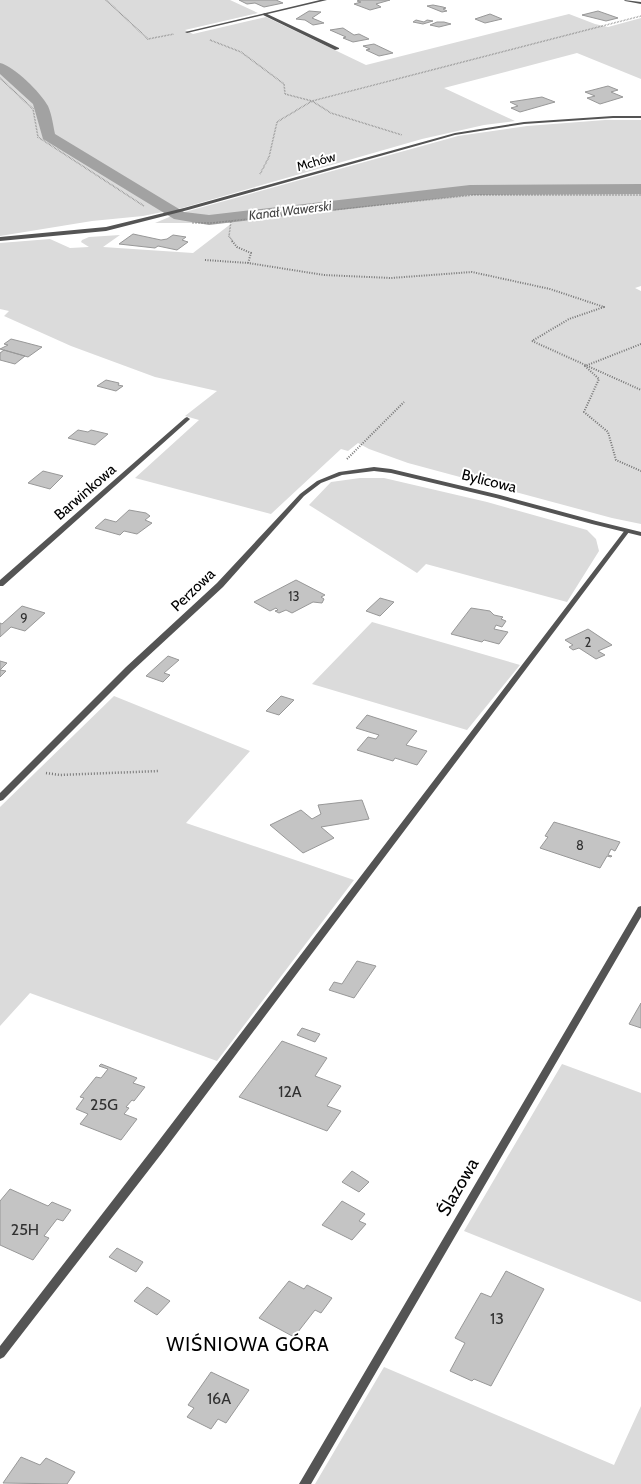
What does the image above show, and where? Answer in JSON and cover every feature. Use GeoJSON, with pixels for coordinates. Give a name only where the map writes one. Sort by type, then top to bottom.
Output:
{"type":"FeatureCollection","features":[{"type":"Feature","properties":{"kind":"street"},"geometry":{"type":"LineString","coordinates":[[187,32],[325,0]]}},
{"type":"Feature","properties":{"kind":"street"},"geometry":{"type":"LineString","coordinates":[[626,0],[641,3]]}},
{"type":"Feature","properties":{"kind":"street"},"geometry":{"type":"LineString","coordinates":[[266,14],[338,49]]}},
{"type":"Feature","properties":{"kind":"street","name":"Mchów"},"geometry":{"type":"LineString","coordinates":[[0,239],[73,233],[106,228],[160,216],[423,141],[486,128],[614,116],[641,117]]}},
{"type":"Feature","properties":{"kind":"street","name":"Barwinkowa"},"geometry":{"type":"LineString","coordinates":[[0,584],[187,419]]}},
{"type":"Feature","properties":{"kind":"street","name":"Bylicowa"},"geometry":{"type":"LineString","coordinates":[[329,477],[357,470],[374,469],[391,471],[498,496],[641,534]]}},
{"type":"Feature","properties":{"kind":"street","name":"Perzowa"},"geometry":{"type":"LineString","coordinates":[[0,798],[129,669],[220,585],[302,495],[319,482],[329,477]]}},
{"type":"Feature","properties":{"kind":"street"},"geometry":{"type":"LineString","coordinates":[[0,1354],[163,1144],[627,531]]}},
{"type":"Feature","properties":{"kind":"street","name":"Ślazowa"},"geometry":{"type":"LineString","coordinates":[[305,1484],[641,908]]}},
{"type":"Feature","properties":{"kind":"path"},"geometry":{"type":"LineString","coordinates":[[106,0],[148,39],[187,32]]}},
{"type":"Feature","properties":{"kind":"path"},"geometry":{"type":"LineString","coordinates":[[253,190],[269,157],[277,122],[312,101],[641,16]]}},
{"type":"Feature","properties":{"kind":"path"},"geometry":{"type":"LineString","coordinates":[[198,30],[214,44],[241,52],[284,84],[286,94],[312,101],[331,113],[423,141]]}},
{"type":"Feature","properties":{"kind":"path"},"geometry":{"type":"LineString","coordinates":[[231,221],[229,236],[237,247],[251,253],[248,263]]}},
{"type":"Feature","properties":{"kind":"path"},"geometry":{"type":"LineString","coordinates":[[205,260],[248,263],[324,275],[391,278],[472,272],[550,289],[604,307],[569,319],[532,341],[641,390]]}},
{"type":"Feature","properties":{"kind":"path"},"geometry":{"type":"LineString","coordinates":[[585,366],[641,344]]}},
{"type":"Feature","properties":{"kind":"path"},"geometry":{"type":"LineString","coordinates":[[585,366],[599,379],[584,412],[608,432],[616,460],[641,471]]}},
{"type":"Feature","properties":{"kind":"path"},"geometry":{"type":"LineString","coordinates":[[329,477],[404,402]]}},
{"type":"Feature","properties":{"kind":"path"},"geometry":{"type":"LineString","coordinates":[[29,770],[60,775],[159,771]]}},
{"type":"Feature","properties":{"kind":"shaded area"},"geometry":{"type":"Polygon","coordinates":[[[0,0],[230,0],[258,13],[185,30],[193,34],[266,17],[366,65],[569,14],[595,24],[608,27],[641,18],[641,79],[577,53],[444,88],[515,121],[484,125],[422,139],[182,208],[143,216],[92,221],[0,236],[0,0]]]}},
{"type":"Feature","properties":{"kind":"shaded area"},"geometry":{"type":"Polygon","coordinates":[[[605,120],[641,120],[641,286],[635,288],[641,291],[641,524],[612,518],[408,463],[369,449],[358,443],[348,451],[341,449],[271,514],[135,478],[199,420],[185,416],[217,391],[155,377],[71,346],[4,316],[9,311],[0,309],[0,243],[50,239],[70,248],[89,247],[81,242],[82,240],[89,237],[120,235],[103,247],[193,253],[232,223],[155,223],[174,215],[458,136],[527,126],[605,120]]]}},
{"type":"Feature","properties":{"kind":"shaded area"},"geometry":{"type":"Polygon","coordinates":[[[360,478],[384,478],[487,502],[587,530],[596,539],[599,551],[567,602],[426,564],[417,573],[309,505],[331,482],[360,478]]]}},
{"type":"Feature","properties":{"kind":"shaded area"},"geometry":{"type":"Polygon","coordinates":[[[372,622],[520,665],[467,730],[312,684],[372,622]]]}},
{"type":"Feature","properties":{"kind":"shaded area"},"geometry":{"type":"Polygon","coordinates":[[[114,696],[250,751],[186,823],[354,880],[217,1061],[30,993],[0,1026],[0,807],[114,696]]]}},
{"type":"Feature","properties":{"kind":"shaded area"},"geometry":{"type":"Polygon","coordinates":[[[562,1064],[641,1093],[641,1302],[464,1231],[562,1064]]]}},
{"type":"Feature","properties":{"kind":"shaded area"},"geometry":{"type":"Polygon","coordinates":[[[384,1367],[614,1465],[641,1406],[641,1484],[315,1484],[384,1367]]]}},
{"type":"Feature","properties":{"kind":"building"},"geometry":{"type":"Polygon","coordinates":[[[239,0],[276,0],[283,3],[264,7],[255,3],[247,4],[239,0]]]}},
{"type":"Feature","properties":{"kind":"building"},"geometry":{"type":"Polygon","coordinates":[[[360,0],[390,0],[376,4],[381,7],[370,10],[354,4],[361,2],[357,1],[360,0]]]}},
{"type":"Feature","properties":{"kind":"building"},"geometry":{"type":"Polygon","coordinates":[[[433,5],[446,8],[443,9],[447,11],[442,12],[427,6],[433,5]]]}},
{"type":"Feature","properties":{"kind":"building"},"geometry":{"type":"Polygon","coordinates":[[[309,11],[321,12],[312,18],[324,23],[313,25],[305,20],[296,19],[309,11]]]}},
{"type":"Feature","properties":{"kind":"building"},"geometry":{"type":"Polygon","coordinates":[[[598,11],[618,18],[606,21],[582,15],[598,11]]]}},
{"type":"Feature","properties":{"kind":"building"},"geometry":{"type":"Polygon","coordinates":[[[490,14],[502,19],[485,23],[475,19],[490,14]]]}},
{"type":"Feature","properties":{"kind":"building"},"geometry":{"type":"Polygon","coordinates":[[[416,20],[424,22],[427,20],[433,21],[423,24],[413,22],[416,20]]]}},
{"type":"Feature","properties":{"kind":"building"},"geometry":{"type":"Polygon","coordinates":[[[437,22],[451,24],[439,27],[430,25],[437,22]]]}},
{"type":"Feature","properties":{"kind":"building"},"geometry":{"type":"Polygon","coordinates":[[[343,28],[354,35],[359,34],[369,39],[353,42],[330,30],[343,28]]]}},
{"type":"Feature","properties":{"kind":"building"},"geometry":{"type":"Polygon","coordinates":[[[374,44],[393,53],[379,56],[366,50],[370,49],[363,46],[374,44]]]}},
{"type":"Feature","properties":{"kind":"building"},"geometry":{"type":"Polygon","coordinates":[[[608,86],[618,90],[611,92],[623,97],[600,104],[587,98],[595,96],[585,92],[608,86]]]}},
{"type":"Feature","properties":{"kind":"building"},"geometry":{"type":"Polygon","coordinates":[[[542,97],[555,102],[520,112],[511,108],[518,106],[510,102],[542,97]]]}},
{"type":"Feature","properties":{"kind":"building"},"geometry":{"type":"Polygon","coordinates":[[[133,234],[161,240],[167,239],[173,235],[186,237],[182,240],[188,242],[177,250],[158,246],[155,248],[119,244],[133,234]]]}},
{"type":"Feature","properties":{"kind":"building"},"geometry":{"type":"Polygon","coordinates":[[[11,339],[42,347],[28,357],[0,349],[8,345],[4,344],[11,339]]]}},
{"type":"Feature","properties":{"kind":"building"},"geometry":{"type":"Polygon","coordinates":[[[4,350],[25,356],[15,364],[0,360],[0,353],[4,350]]]}},
{"type":"Feature","properties":{"kind":"building"},"geometry":{"type":"Polygon","coordinates":[[[106,380],[119,383],[118,385],[123,386],[116,391],[97,386],[106,380]]]}},
{"type":"Feature","properties":{"kind":"building"},"geometry":{"type":"Polygon","coordinates":[[[78,430],[88,432],[91,430],[108,434],[95,445],[68,438],[78,430]]]}},
{"type":"Feature","properties":{"kind":"building"},"geometry":{"type":"Polygon","coordinates":[[[43,471],[63,476],[50,489],[28,483],[43,471]]]}},
{"type":"Feature","properties":{"kind":"building"},"geometry":{"type":"Polygon","coordinates":[[[129,510],[146,513],[150,516],[145,520],[152,523],[137,534],[124,531],[120,535],[95,528],[105,519],[116,522],[129,510]]]}},
{"type":"Feature","properties":{"kind":"building"},"geometry":{"type":"Polygon","coordinates":[[[296,580],[325,595],[321,597],[324,599],[322,603],[313,602],[292,613],[286,610],[279,613],[275,611],[278,610],[276,608],[270,611],[254,602],[296,580]]]}},
{"type":"Feature","properties":{"kind":"building"},"geometry":{"type":"Polygon","coordinates":[[[380,598],[394,602],[380,616],[366,611],[380,598]]]}},
{"type":"Feature","properties":{"kind":"building"},"geometry":{"type":"Polygon","coordinates":[[[22,606],[45,613],[25,631],[11,627],[0,637],[0,623],[2,624],[22,606]]]}},
{"type":"Feature","properties":{"kind":"building"},"geometry":{"type":"Polygon","coordinates":[[[471,608],[490,611],[494,615],[503,617],[501,619],[506,621],[502,627],[496,625],[494,629],[508,632],[499,644],[484,640],[482,642],[451,634],[471,608]]]}},
{"type":"Feature","properties":{"kind":"building"},"geometry":{"type":"Polygon","coordinates":[[[588,629],[612,645],[598,651],[605,655],[596,659],[579,648],[573,650],[569,647],[573,645],[565,640],[588,629]]]}},
{"type":"Feature","properties":{"kind":"building"},"geometry":{"type":"Polygon","coordinates":[[[168,656],[179,660],[164,673],[170,675],[163,682],[146,676],[168,656]]]}},
{"type":"Feature","properties":{"kind":"building"},"geometry":{"type":"Polygon","coordinates":[[[0,661],[7,663],[0,670],[0,661]]]}},
{"type":"Feature","properties":{"kind":"building"},"geometry":{"type":"Polygon","coordinates":[[[0,670],[6,671],[0,677],[0,670]]]}},
{"type":"Feature","properties":{"kind":"building"},"geometry":{"type":"Polygon","coordinates":[[[281,696],[294,700],[279,715],[266,711],[281,696]]]}},
{"type":"Feature","properties":{"kind":"building"},"geometry":{"type":"Polygon","coordinates":[[[367,715],[417,731],[406,745],[427,751],[417,765],[395,758],[393,761],[357,750],[368,737],[376,739],[379,735],[356,728],[367,715]]]}},
{"type":"Feature","properties":{"kind":"building"},"geometry":{"type":"Polygon","coordinates":[[[362,800],[369,819],[321,827],[334,838],[303,853],[270,825],[301,810],[312,819],[321,814],[318,805],[362,800]]]}},
{"type":"Feature","properties":{"kind":"building"},"geometry":{"type":"Polygon","coordinates":[[[554,822],[620,842],[615,851],[611,849],[608,855],[612,856],[607,856],[600,868],[540,848],[548,837],[545,836],[554,822]]]}},
{"type":"Feature","properties":{"kind":"building"},"geometry":{"type":"Polygon","coordinates":[[[357,961],[376,966],[354,998],[329,990],[334,982],[342,984],[357,961]]]}},
{"type":"Feature","properties":{"kind":"building"},"geometry":{"type":"Polygon","coordinates":[[[641,1003],[641,1028],[629,1024],[641,1003]]]}},
{"type":"Feature","properties":{"kind":"building"},"geometry":{"type":"Polygon","coordinates":[[[302,1028],[320,1034],[315,1042],[297,1035],[302,1028]]]}},
{"type":"Feature","properties":{"kind":"building"},"geometry":{"type":"Polygon","coordinates":[[[282,1041],[327,1058],[315,1076],[341,1086],[327,1106],[341,1111],[327,1131],[239,1097],[282,1041]]]}},
{"type":"Feature","properties":{"kind":"building"},"geometry":{"type":"Polygon","coordinates":[[[101,1064],[137,1078],[133,1083],[145,1087],[134,1101],[132,1100],[126,1107],[129,1108],[124,1114],[137,1119],[121,1140],[80,1124],[88,1114],[76,1109],[84,1098],[80,1097],[96,1077],[101,1078],[108,1069],[99,1066],[101,1064]]]}},
{"type":"Feature","properties":{"kind":"building"},"geometry":{"type":"Polygon","coordinates":[[[352,1171],[369,1182],[359,1192],[342,1182],[352,1171]]]}},
{"type":"Feature","properties":{"kind":"building"},"geometry":{"type":"Polygon","coordinates":[[[10,1189],[48,1206],[52,1202],[71,1210],[63,1221],[57,1219],[44,1236],[49,1238],[33,1260],[0,1245],[0,1201],[10,1189]]]}},
{"type":"Feature","properties":{"kind":"building"},"geometry":{"type":"Polygon","coordinates":[[[342,1201],[365,1214],[359,1221],[366,1224],[352,1240],[322,1225],[342,1201]]]}},
{"type":"Feature","properties":{"kind":"building"},"geometry":{"type":"Polygon","coordinates":[[[117,1248],[143,1262],[136,1272],[109,1257],[117,1248]]]}},
{"type":"Feature","properties":{"kind":"building"},"geometry":{"type":"Polygon","coordinates":[[[506,1271],[544,1289],[491,1386],[474,1379],[472,1381],[450,1371],[465,1343],[455,1338],[481,1293],[491,1297],[506,1271]]]}},
{"type":"Feature","properties":{"kind":"building"},"geometry":{"type":"Polygon","coordinates":[[[289,1281],[304,1289],[307,1285],[332,1298],[321,1313],[315,1310],[294,1337],[259,1318],[289,1281]]]}},
{"type":"Feature","properties":{"kind":"building"},"geometry":{"type":"Polygon","coordinates":[[[147,1287],[170,1301],[157,1315],[134,1301],[147,1287]]]}},
{"type":"Feature","properties":{"kind":"building"},"geometry":{"type":"Polygon","coordinates":[[[211,1372],[249,1390],[226,1423],[218,1419],[211,1429],[187,1417],[194,1408],[188,1405],[211,1372]]]}},
{"type":"Feature","properties":{"kind":"building"},"geometry":{"type":"Polygon","coordinates":[[[21,1457],[40,1465],[46,1458],[75,1472],[67,1484],[3,1483],[21,1457]]]}},
{"type":"Feature","properties":{"kind":"waterway","name":"Kanał Wawerski"},"geometry":{"type":"LineString","coordinates":[[0,67],[35,97],[42,108],[48,136],[180,216],[209,220],[470,190],[641,189]]}},
{"type":"Feature","properties":{"kind":"district","name":"WIŚNIOWA GÓRA"},"geometry":{"type":"Point","coordinates":[248,1344]}}]}
